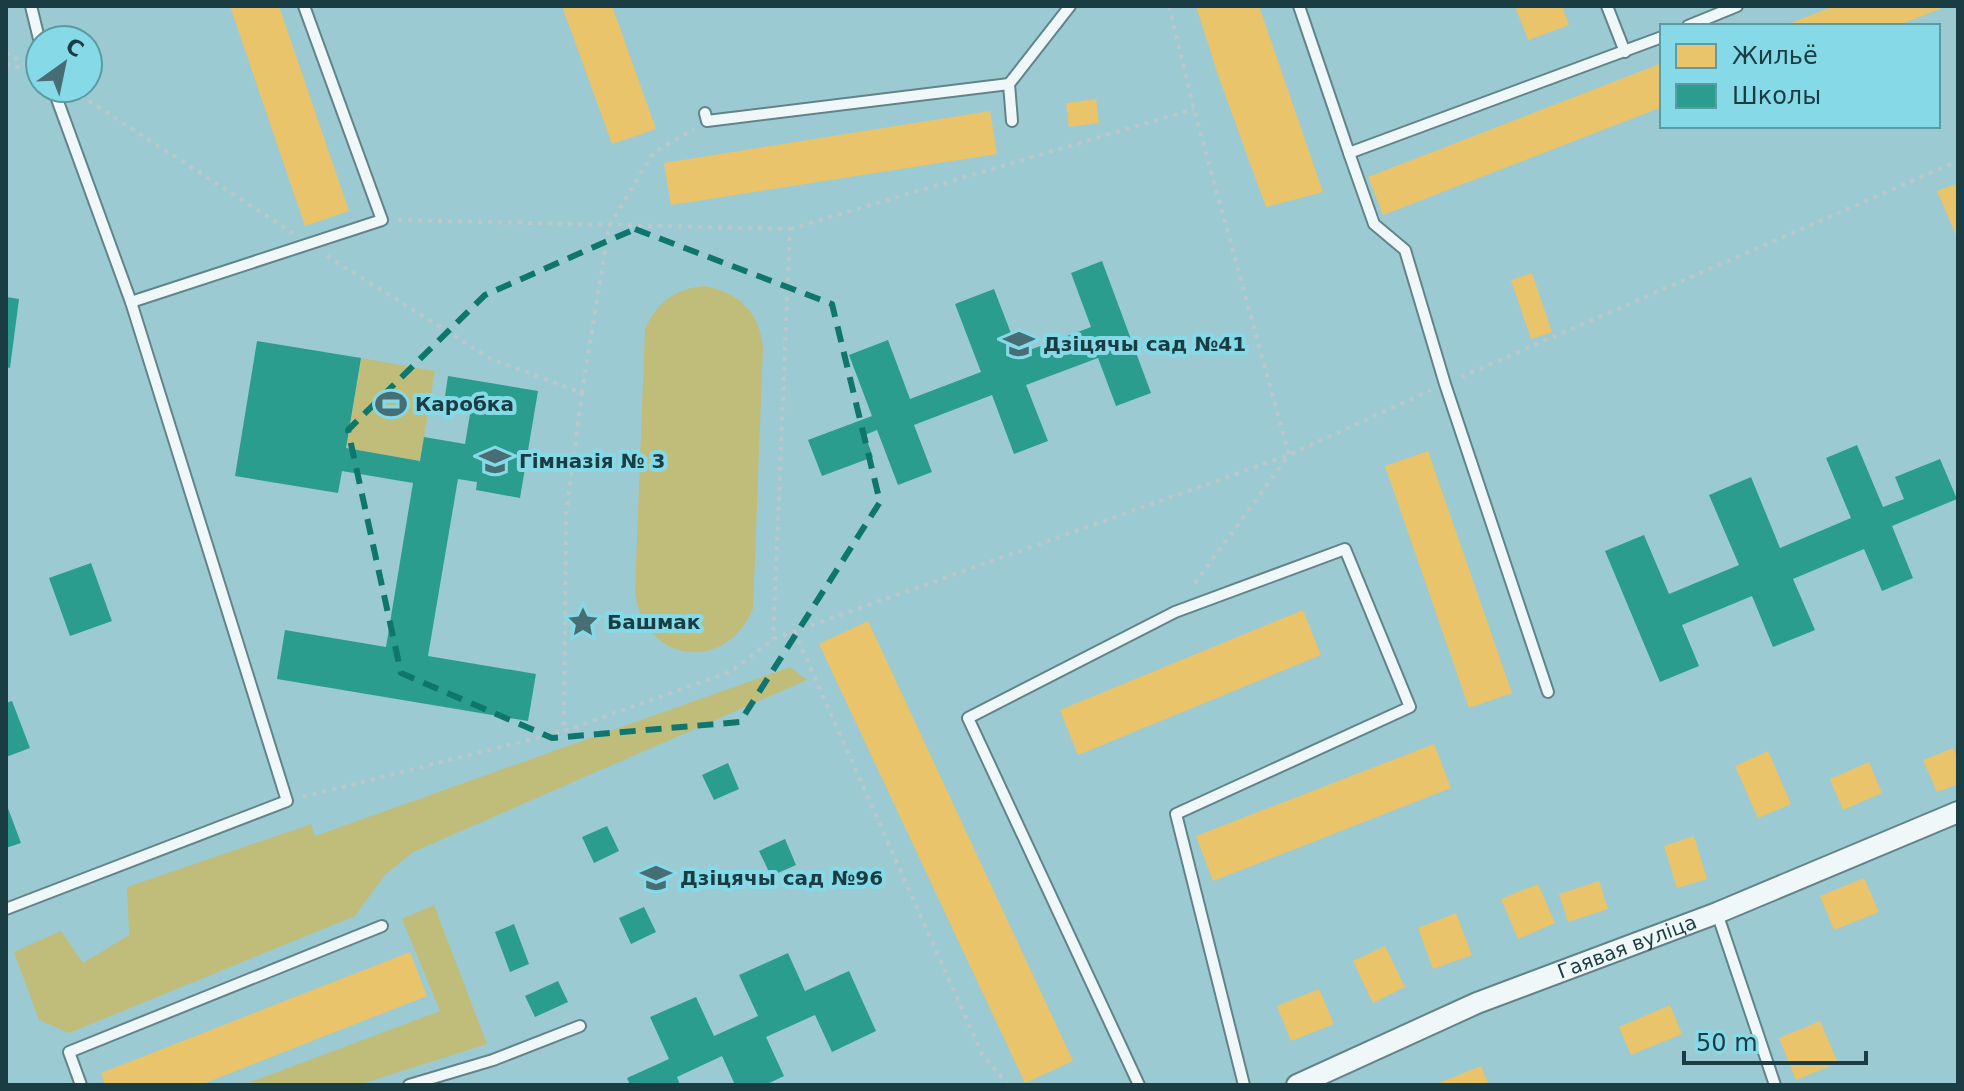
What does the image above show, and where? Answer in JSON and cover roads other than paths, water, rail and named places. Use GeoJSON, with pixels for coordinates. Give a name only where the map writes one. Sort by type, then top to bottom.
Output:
{"type":"FeatureCollection","features":[{"type":"Feature","properties":{"kind":"street","name":"Гаявая вуліца"},"geometry":{"type":"LineString","coordinates":[[1297,1085],[1477,1003],[1717,913],[1958,812]]}},
{"type":"Feature","properties":{"kind":"lane"},"geometry":{"type":"LineString","coordinates":[[131,302],[382,220],[304,6]]}},
{"type":"Feature","properties":{"kind":"lane"},"geometry":{"type":"LineString","coordinates":[[1012,121],[1009,84],[1070,6]]}},
{"type":"Feature","properties":{"kind":"lane"},"geometry":{"type":"LineString","coordinates":[[1299,6],[1374,224],[1405,250],[1445,384],[1548,692]]}},
{"type":"Feature","properties":{"kind":"lane"},"geometry":{"type":"LineString","coordinates":[[1607,6],[1625,52]]}},
{"type":"Feature","properties":{"kind":"lane"},"geometry":{"type":"LineString","coordinates":[[1693,24],[1737,6]]}},
{"type":"Feature","properties":{"kind":"lane"},"geometry":{"type":"LineString","coordinates":[[1349,153],[1660,38]]}},
{"type":"Feature","properties":{"kind":"lane"},"geometry":{"type":"LineString","coordinates":[[706,117],[1009,84]]}},
{"type":"Feature","properties":{"kind":"lane"},"geometry":{"type":"LineString","coordinates":[[6,909],[287,801],[131,302],[59,104]]}},
{"type":"Feature","properties":{"kind":"lane"},"geometry":{"type":"LineString","coordinates":[[1139,1085],[968,718],[1175,612],[1345,549],[1410,707],[1176,814],[1244,1085]]}},
{"type":"Feature","properties":{"kind":"lane"},"geometry":{"type":"LineString","coordinates":[[1717,913],[1775,1085]]}},
{"type":"Feature","properties":{"kind":"lane"},"geometry":{"type":"LineString","coordinates":[[81,1085],[69,1052],[382,926]]}},
{"type":"Feature","properties":{"kind":"lane"},"geometry":{"type":"LineString","coordinates":[[409,1085],[493,1060],[580,1026]]}},
{"type":"Feature","properties":{"kind":"place","name":"Дзіцячы сад №41"},"geometry":{"type":"Point","coordinates":[1019,344]}},
{"type":"Feature","properties":{"kind":"place","name":"Каробка"},"geometry":{"type":"Point","coordinates":[391,404]}},
{"type":"Feature","properties":{"kind":"place","name":"Гімназія № 3"},"geometry":{"type":"Point","coordinates":[495,461]}},
{"type":"Feature","properties":{"kind":"place","name":"Башмак"},"geometry":{"type":"Point","coordinates":[583,622]}},
{"type":"Feature","properties":{"kind":"place","name":"Дзіцячы сад №96"},"geometry":{"type":"Point","coordinates":[656,878]}}]}
